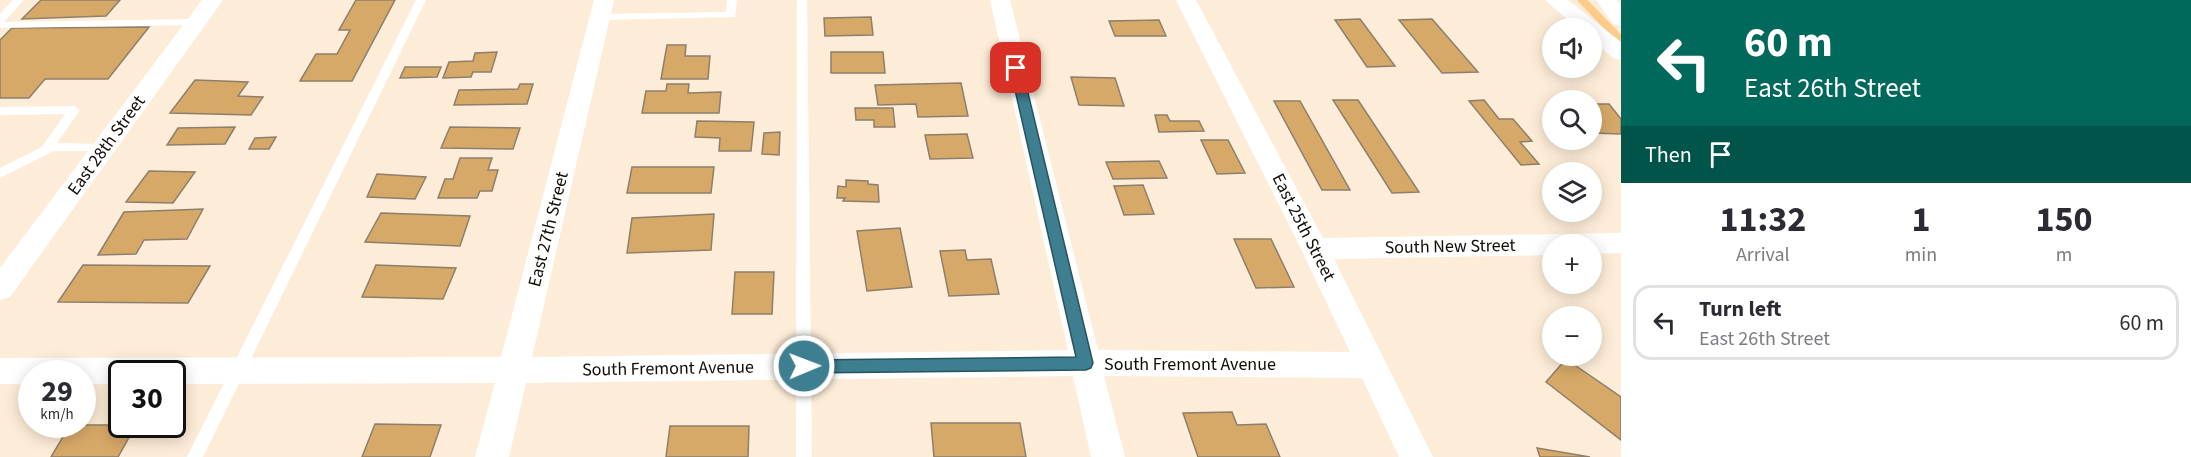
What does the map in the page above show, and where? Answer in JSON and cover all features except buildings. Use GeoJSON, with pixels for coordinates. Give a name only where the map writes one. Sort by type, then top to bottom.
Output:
{"type":"FeatureCollection","features":[{"type":"Feature","properties":{"kind":"street","name":"East 28th Street"},"geometry":{"type":"LineString","coordinates":[[0,289],[213,0]]}},
{"type":"Feature","properties":{"kind":"street"},"geometry":{"type":"LineString","coordinates":[[1000,0],[1108,457]]}},
{"type":"Feature","properties":{"kind":"street","name":"East 25th Street"},"geometry":{"type":"LineString","coordinates":[[1186,0],[1316,249],[1416,457]]}},
{"type":"Feature","properties":{"kind":"street"},"geometry":{"type":"LineString","coordinates":[[1555,0],[1577,18]]}},
{"type":"Feature","properties":{"kind":"street"},"geometry":{"type":"LineString","coordinates":[[1606,0],[1621,19]]}},
{"type":"Feature","properties":{"kind":"street","name":"East 27th Street"},"geometry":{"type":"LineString","coordinates":[[492,457],[602,9]]}},
{"type":"Feature","properties":{"kind":"street"},"geometry":{"type":"LineString","coordinates":[[1602,38],[1621,53]]}},
{"type":"Feature","properties":{"kind":"street","name":"South New Street"},"geometry":{"type":"LineString","coordinates":[[1316,249],[1621,243]]}},
{"type":"Feature","properties":{"kind":"street","name":"South Fremont Avenue"},"geometry":{"type":"LineString","coordinates":[[0,371],[514,370],[1086,363],[1372,365]]}},
{"type":"Feature","properties":{"kind":"lane"},"geometry":{"type":"LineString","coordinates":[[0,20],[19,0]]}},
{"type":"Feature","properties":{"kind":"lane"},"geometry":{"type":"LineString","coordinates":[[195,457],[421,0]]}},
{"type":"Feature","properties":{"kind":"lane"},"geometry":{"type":"LineString","coordinates":[[602,9],[731,15],[732,0]]}},
{"type":"Feature","properties":{"kind":"lane"},"geometry":{"type":"LineString","coordinates":[[802,0],[804,457]]}},
{"type":"Feature","properties":{"kind":"lane"},"geometry":{"type":"LineString","coordinates":[[0,25],[196,22]]}},
{"type":"Feature","properties":{"kind":"lane"},"geometry":{"type":"LineString","coordinates":[[0,111],[74,110],[48,147],[52,147]]}},
{"type":"Feature","properties":{"kind":"lane"},"geometry":{"type":"LineString","coordinates":[[0,173],[52,147],[104,148]]}},
{"type":"Feature","properties":{"kind":"waterway"},"geometry":{"type":"LineString","coordinates":[[1582,0],[1621,40]]}},
{"type":"Feature","properties":{"kind":"route"},"geometry":{"type":"LineString","coordinates":[[804,366],[1086,363],[1016,68]]}}]}
